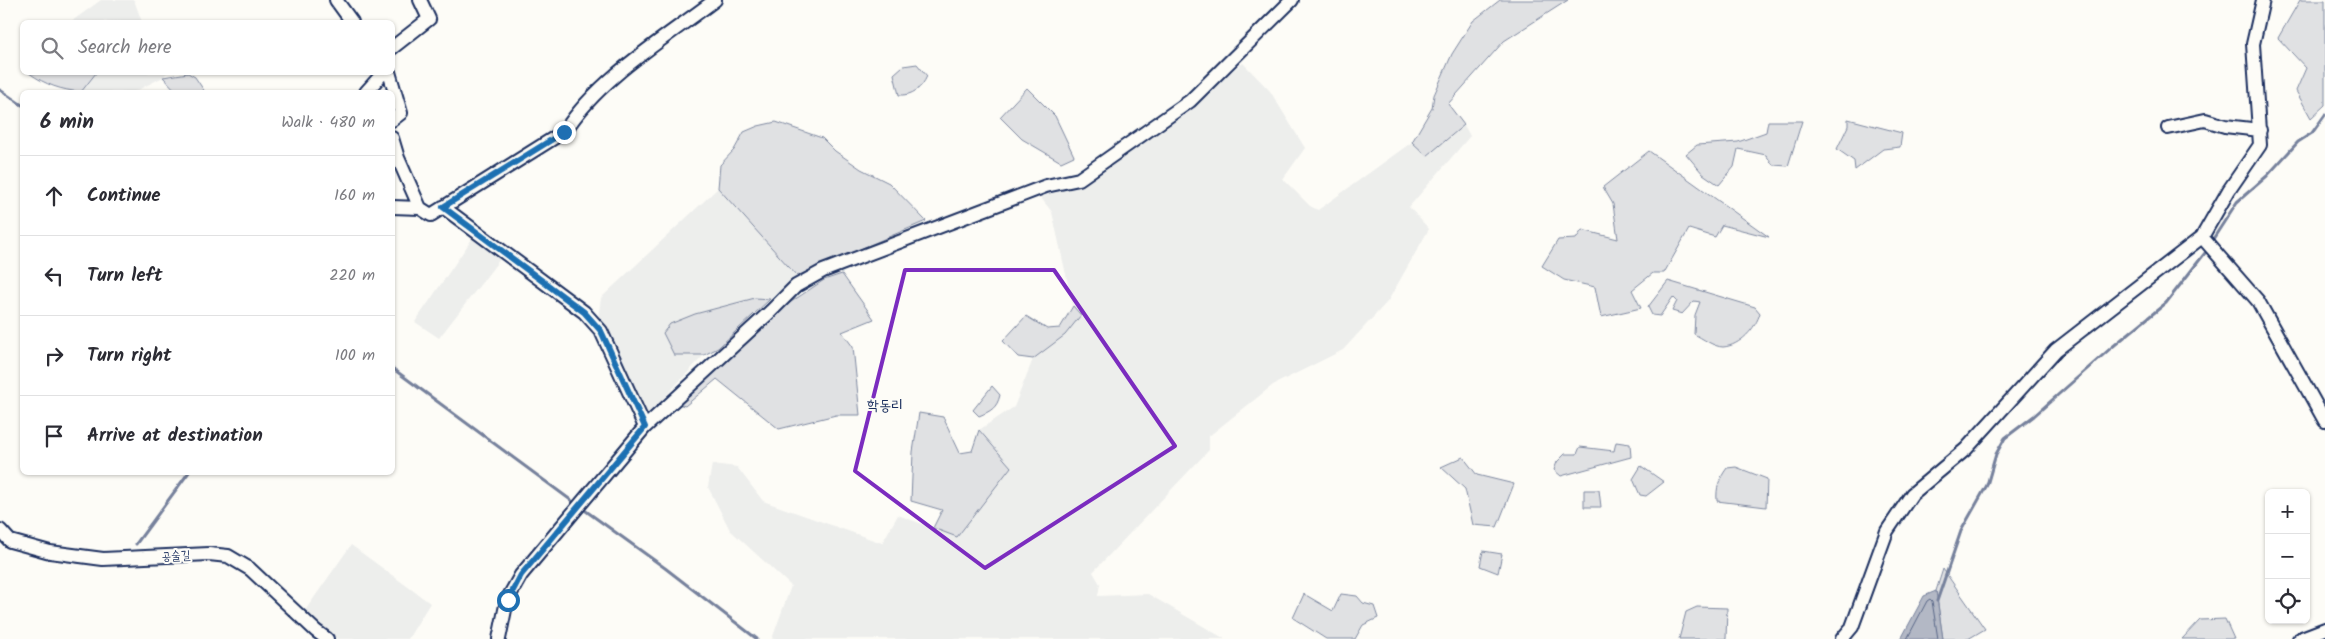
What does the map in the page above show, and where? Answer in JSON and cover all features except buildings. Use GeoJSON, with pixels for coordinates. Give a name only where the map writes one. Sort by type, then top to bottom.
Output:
{"type":"FeatureCollection","features":[{"type":"Feature","properties":{"kind":"street"},"geometry":{"type":"LineString","coordinates":[[336,0],[351,20]]}},
{"type":"Feature","properties":{"kind":"street"},"geometry":{"type":"LineString","coordinates":[[395,46],[429,19],[420,0]]}},
{"type":"Feature","properties":{"kind":"street"},"geometry":{"type":"LineString","coordinates":[[395,207],[426,211],[443,207],[564,132],[574,117],[601,87],[715,0]]}},
{"type":"Feature","properties":{"kind":"street"},"geometry":{"type":"LineString","coordinates":[[499,639],[508,600],[521,575],[645,427],[796,286],[822,271],[1046,186],[1078,179],[1190,101],[1292,0]]}},
{"type":"Feature","properties":{"kind":"street"},"geometry":{"type":"LineString","coordinates":[[1842,639],[1852,626],[1887,532],[1912,494],[1966,449],[2056,350],[2202,237],[2229,190],[2260,145],[2254,44],[2263,0]]}},
{"type":"Feature","properties":{"kind":"street"},"geometry":{"type":"LineString","coordinates":[[368,90],[381,75]]}},
{"type":"Feature","properties":{"kind":"street"},"geometry":{"type":"LineString","coordinates":[[390,75],[394,90]]}},
{"type":"Feature","properties":{"kind":"street"},"geometry":{"type":"LineString","coordinates":[[395,92],[401,113],[395,118]]}},
{"type":"Feature","properties":{"kind":"street"},"geometry":{"type":"LineString","coordinates":[[2168,128],[2205,120],[2225,126],[2260,130]]}},
{"type":"Feature","properties":{"kind":"street"},"geometry":{"type":"LineString","coordinates":[[395,148],[398,158],[426,211]]}},
{"type":"Feature","properties":{"kind":"street"},"geometry":{"type":"LineString","coordinates":[[443,207],[584,312],[601,331],[645,427]]}},
{"type":"Feature","properties":{"kind":"street"},"geometry":{"type":"LineString","coordinates":[[2202,237],[2258,302],[2325,421]]}},
{"type":"Feature","properties":{"kind":"street","name":"공술길"},"geometry":{"type":"LineString","coordinates":[[0,530],[5,544],[103,559],[209,554],[228,556],[250,569],[327,639]]}},
{"type":"Feature","properties":{"kind":"street"},"geometry":{"type":"LineString","coordinates":[[2299,639],[2325,629]]}},
{"type":"Feature","properties":{"kind":"highlighted area"},"geometry":{"type":"Polygon","coordinates":[[[905,270],[1054,270],[1175,446],[985,568],[855,471],[905,270]]]}},
{"type":"Feature","properties":{"kind":"shaded area"},"geometry":{"type":"Polygon","coordinates":[[[101,0],[134,0],[141,20],[73,20],[101,0]]]}},
{"type":"Feature","properties":{"kind":"shaded area"},"geometry":{"type":"Polygon","coordinates":[[[1500,0],[1568,0],[1504,41],[1448,104],[1464,125],[1427,156],[1412,142],[1432,108],[1434,95],[1452,54],[1473,21],[1500,0]]]}},
{"type":"Feature","properties":{"kind":"shaded area"},"geometry":{"type":"Polygon","coordinates":[[[2300,0],[2325,0],[2325,105],[2311,118],[2296,91],[2306,68],[2278,38],[2300,0]]]}},
{"type":"Feature","properties":{"kind":"shaded area"},"geometry":{"type":"Polygon","coordinates":[[[1243,63],[1270,91],[1305,148],[1283,179],[1310,206],[1318,210],[1412,142],[1427,156],[1464,125],[1470,136],[1409,207],[1429,229],[1388,301],[1343,350],[1273,385],[1209,436],[1209,450],[1093,572],[1100,584],[1098,596],[1148,594],[1225,639],[772,639],[791,586],[730,530],[708,487],[712,464],[737,467],[763,501],[882,543],[898,515],[957,537],[1011,467],[979,430],[1014,407],[1033,359],[1065,335],[1080,315],[1073,306],[1052,212],[1041,198],[1111,161],[1243,63]]]}},
{"type":"Feature","properties":{"kind":"shaded area"},"geometry":{"type":"Polygon","coordinates":[[[917,64],[927,76],[925,80],[912,93],[899,95],[894,74],[903,66],[917,64]]]}},
{"type":"Feature","properties":{"kind":"shaded area"},"geometry":{"type":"Polygon","coordinates":[[[32,75],[94,75],[83,90],[67,90],[41,81],[32,75]]]}},
{"type":"Feature","properties":{"kind":"shaded area"},"geometry":{"type":"Polygon","coordinates":[[[94,75],[165,75],[138,90],[83,90],[94,75]]]}},
{"type":"Feature","properties":{"kind":"shaded area"},"geometry":{"type":"Polygon","coordinates":[[[192,75],[204,90],[175,90],[163,77],[192,75]]]}},
{"type":"Feature","properties":{"kind":"shaded area"},"geometry":{"type":"Polygon","coordinates":[[[1027,88],[1055,116],[1074,156],[1061,162],[1022,139],[1000,117],[1027,88]]]}},
{"type":"Feature","properties":{"kind":"shaded area"},"geometry":{"type":"Polygon","coordinates":[[[1848,119],[1902,133],[1900,147],[1883,149],[1855,170],[1854,161],[1837,149],[1848,126],[1848,119]]]}},
{"type":"Feature","properties":{"kind":"shaded area"},"geometry":{"type":"Polygon","coordinates":[[[1768,121],[1802,121],[1788,166],[1773,165],[1766,155],[1738,149],[1734,167],[1719,185],[1703,174],[1686,154],[1697,145],[1738,142],[1766,132],[1768,121]]]}},
{"type":"Feature","properties":{"kind":"shaded area"},"geometry":{"type":"Polygon","coordinates":[[[776,122],[822,138],[835,151],[861,169],[889,183],[926,221],[797,276],[718,188],[720,165],[734,150],[744,132],[758,126],[776,122]]]}},
{"type":"Feature","properties":{"kind":"shaded area"},"geometry":{"type":"Polygon","coordinates":[[[1649,151],[1769,237],[1722,225],[1715,237],[1689,229],[1664,273],[1653,273],[1632,290],[1641,308],[1601,317],[1595,287],[1564,280],[1542,266],[1558,240],[1576,239],[1582,230],[1618,239],[1613,204],[1603,187],[1649,151]]]}},
{"type":"Feature","properties":{"kind":"shaded area"},"geometry":{"type":"Polygon","coordinates":[[[718,188],[797,276],[770,299],[755,298],[695,314],[674,355],[704,355],[647,416],[598,319],[601,298],[718,188]]]}},
{"type":"Feature","properties":{"kind":"shaded area"},"geometry":{"type":"Polygon","coordinates":[[[474,236],[500,259],[439,338],[415,322],[474,236]]]}},
{"type":"Feature","properties":{"kind":"shaded area"},"geometry":{"type":"Polygon","coordinates":[[[842,274],[874,319],[842,332],[853,347],[860,415],[836,415],[779,429],[717,379],[685,406],[678,404],[785,306],[824,280],[842,274]]]}},
{"type":"Feature","properties":{"kind":"shaded area"},"geometry":{"type":"Polygon","coordinates":[[[1668,281],[1755,307],[1760,313],[1758,319],[1741,340],[1729,346],[1719,347],[1694,334],[1695,315],[1700,302],[1694,301],[1682,314],[1672,311],[1677,301],[1673,297],[1660,316],[1652,315],[1648,307],[1668,281]]]}},
{"type":"Feature","properties":{"kind":"shaded area"},"geometry":{"type":"Polygon","coordinates":[[[755,298],[770,299],[718,348],[704,355],[674,355],[663,333],[670,324],[695,314],[755,298]]]}},
{"type":"Feature","properties":{"kind":"shaded area"},"geometry":{"type":"Polygon","coordinates":[[[1073,306],[1081,315],[1065,335],[1033,359],[1018,357],[1003,341],[1026,316],[1047,329],[1060,328],[1073,306]]]}},
{"type":"Feature","properties":{"kind":"shaded area"},"geometry":{"type":"Polygon","coordinates":[[[992,386],[1000,395],[999,399],[993,408],[979,416],[973,410],[992,386]]]}},
{"type":"Feature","properties":{"kind":"shaded area"},"geometry":{"type":"Polygon","coordinates":[[[919,413],[943,417],[960,453],[972,451],[979,430],[1011,467],[957,537],[933,528],[942,510],[911,501],[913,452],[919,413]]]}},
{"type":"Feature","properties":{"kind":"shaded area"},"geometry":{"type":"Polygon","coordinates":[[[1616,442],[1630,444],[1631,457],[1561,476],[1554,470],[1557,462],[1565,454],[1577,454],[1580,447],[1614,451],[1616,442]]]}},
{"type":"Feature","properties":{"kind":"shaded area"},"geometry":{"type":"Polygon","coordinates":[[[1463,457],[1477,475],[1514,484],[1497,527],[1473,525],[1465,489],[1441,467],[1463,457]]]}},
{"type":"Feature","properties":{"kind":"shaded area"},"geometry":{"type":"Polygon","coordinates":[[[1641,466],[1664,482],[1646,496],[1640,495],[1633,479],[1641,466]]]}},
{"type":"Feature","properties":{"kind":"shaded area"},"geometry":{"type":"Polygon","coordinates":[[[1736,467],[1767,479],[1766,507],[1717,501],[1717,491],[1722,476],[1727,468],[1736,467]]]}},
{"type":"Feature","properties":{"kind":"shaded area"},"geometry":{"type":"Polygon","coordinates":[[[1584,490],[1599,490],[1601,507],[1584,507],[1584,490]]]}},
{"type":"Feature","properties":{"kind":"shaded area"},"geometry":{"type":"Polygon","coordinates":[[[351,545],[430,603],[408,639],[337,639],[304,612],[351,545]]]}},
{"type":"Feature","properties":{"kind":"shaded area"},"geometry":{"type":"Polygon","coordinates":[[[1483,551],[1502,554],[1498,573],[1480,566],[1483,551]]]}},
{"type":"Feature","properties":{"kind":"shaded area"},"geometry":{"type":"Polygon","coordinates":[[[1943,569],[1985,629],[1968,639],[1943,639],[1936,591],[1943,569]]]}},
{"type":"Feature","properties":{"kind":"shaded area"},"geometry":{"type":"Polygon","coordinates":[[[1304,594],[1333,611],[1341,594],[1357,596],[1363,603],[1374,606],[1378,618],[1363,625],[1355,639],[1326,639],[1293,618],[1304,594]]]}},
{"type":"Feature","properties":{"kind":"shaded area"},"geometry":{"type":"Polygon","coordinates":[[[1697,607],[1727,608],[1726,639],[1679,639],[1686,612],[1697,607]]]}},
{"type":"Feature","properties":{"kind":"shaded area"},"geometry":{"type":"Polygon","coordinates":[[[2225,619],[2234,639],[2182,639],[2200,620],[2225,619]]]}},
{"type":"Feature","properties":{"kind":"water"},"geometry":{"type":"Polygon","coordinates":[[[1936,591],[1943,639],[1901,639],[1924,596],[1936,591]]]}},
{"type":"Feature","properties":{"kind":"waterway"},"geometry":{"type":"LineString","coordinates":[[0,90],[20,104]]}},
{"type":"Feature","properties":{"kind":"waterway"},"geometry":{"type":"LineString","coordinates":[[2213,239],[2237,202],[2267,176],[2298,142],[2312,133],[2325,115]]}},
{"type":"Feature","properties":{"kind":"waterway"},"geometry":{"type":"LineString","coordinates":[[1937,601],[1961,531],[1987,485],[1996,454],[2005,438],[2034,416],[2111,348],[2166,303],[2205,253]]}},
{"type":"Feature","properties":{"kind":"waterway"},"geometry":{"type":"LineString","coordinates":[[395,370],[572,501]]}},
{"type":"Feature","properties":{"kind":"waterway"},"geometry":{"type":"LineString","coordinates":[[136,544],[187,475]]}},
{"type":"Feature","properties":{"kind":"waterway"},"geometry":{"type":"LineString","coordinates":[[586,511],[665,568],[757,639]]}},
{"type":"Feature","properties":{"kind":"district","name":"학동리"},"geometry":{"type":"Point","coordinates":[885,406]}},
{"type":"Feature","properties":{"kind":"route"},"geometry":{"type":"LineString","coordinates":[[508,600],[521,575],[645,427],[601,331],[584,312],[443,207],[564,132]]}}]}
